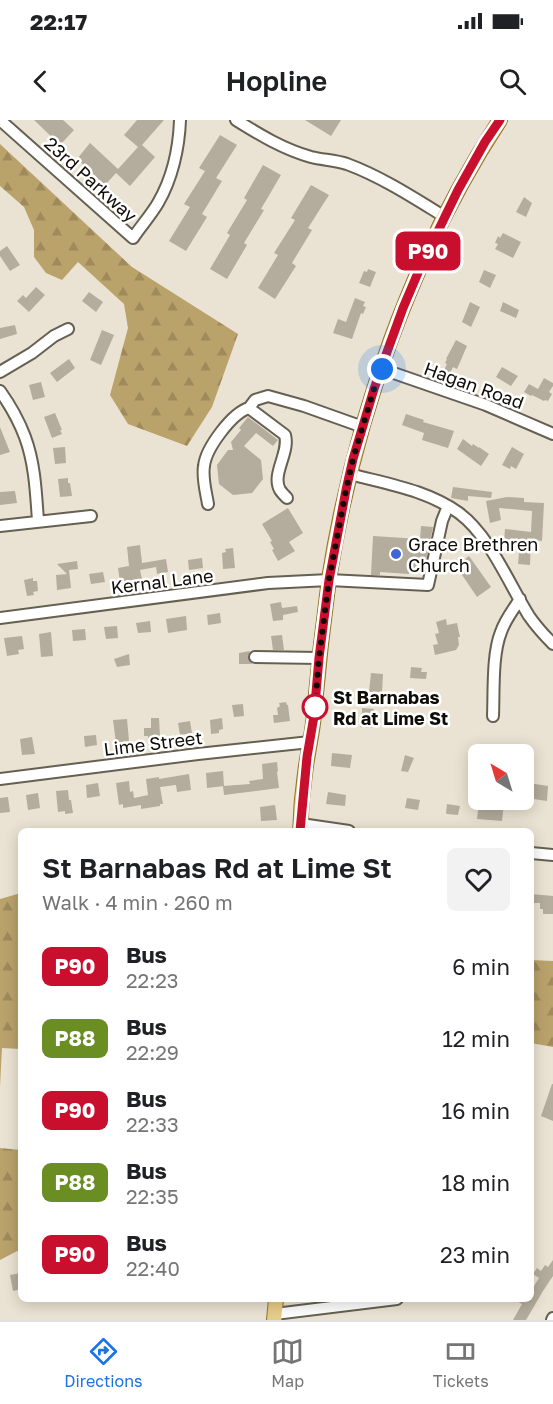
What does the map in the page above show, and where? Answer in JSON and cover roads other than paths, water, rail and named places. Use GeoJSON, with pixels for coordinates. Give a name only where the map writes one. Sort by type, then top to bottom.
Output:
{"type":"FeatureCollection","features":[{"type":"Feature","properties":{"kind":"main road"},"geometry":{"type":"LineString","coordinates":[[300,827],[329,580],[353,459],[374,389],[420,268],[468,174],[500,120]]}},
{"type":"Feature","properties":{"kind":"main road"},"geometry":{"type":"LineString","coordinates":[[275,1317],[276,1302]]}},
{"type":"Feature","properties":{"kind":"street","name":"23rd Parkway"},"geometry":{"type":"LineString","coordinates":[[0,120],[133,238],[165,190],[174,161],[180,120]]}},
{"type":"Feature","properties":{"kind":"street"},"geometry":{"type":"LineString","coordinates":[[236,120],[265,139],[292,151],[360,170],[399,189],[445,217]]}},
{"type":"Feature","properties":{"kind":"street"},"geometry":{"type":"LineString","coordinates":[[0,372],[68,329]]}},
{"type":"Feature","properties":{"kind":"street","name":"Hagan Road"},"geometry":{"type":"LineString","coordinates":[[382,369],[486,405],[553,434]]}},
{"type":"Feature","properties":{"kind":"street"},"geometry":{"type":"LineString","coordinates":[[0,391],[25,438],[33,471],[38,521]]}},
{"type":"Feature","properties":{"kind":"street"},"geometry":{"type":"LineString","coordinates":[[208,504],[203,470],[205,458],[221,432],[255,400],[268,396],[363,427]]}},
{"type":"Feature","properties":{"kind":"street"},"geometry":{"type":"LineString","coordinates":[[249,408],[285,435],[287,442],[278,477],[278,488],[287,498]]}},
{"type":"Feature","properties":{"kind":"street"},"geometry":{"type":"LineString","coordinates":[[350,474],[411,490],[448,506],[471,523],[536,626],[553,644]]}},
{"type":"Feature","properties":{"kind":"street","name":"Kernal Lane"},"geometry":{"type":"LineString","coordinates":[[0,618],[268,583],[329,580],[428,585],[441,521],[448,506]]}},
{"type":"Feature","properties":{"kind":"street"},"geometry":{"type":"LineString","coordinates":[[0,526],[92,516]]}},
{"type":"Feature","properties":{"kind":"street"},"geometry":{"type":"LineString","coordinates":[[493,716],[495,659],[500,634],[508,615],[520,599]]}},
{"type":"Feature","properties":{"kind":"street"},"geometry":{"type":"LineString","coordinates":[[255,657],[319,658]]}},
{"type":"Feature","properties":{"kind":"street","name":"Lime Street"},"geometry":{"type":"LineString","coordinates":[[0,779],[310,742]]}},
{"type":"Feature","properties":{"kind":"street"},"geometry":{"type":"LineString","coordinates":[[534,853],[553,855]]}},
{"type":"Feature","properties":{"kind":"street"},"geometry":{"type":"LineString","coordinates":[[275,1317],[377,1302]]}},
{"type":"Feature","properties":{"kind":"place","name":"Grace Brethren Church"},"geometry":{"type":"Point","coordinates":[396,554]}},
{"type":"Feature","properties":{"kind":"place","name":"St Barnabas Rd at Lime St"},"geometry":{"type":"Point","coordinates":[315,707]}}]}
